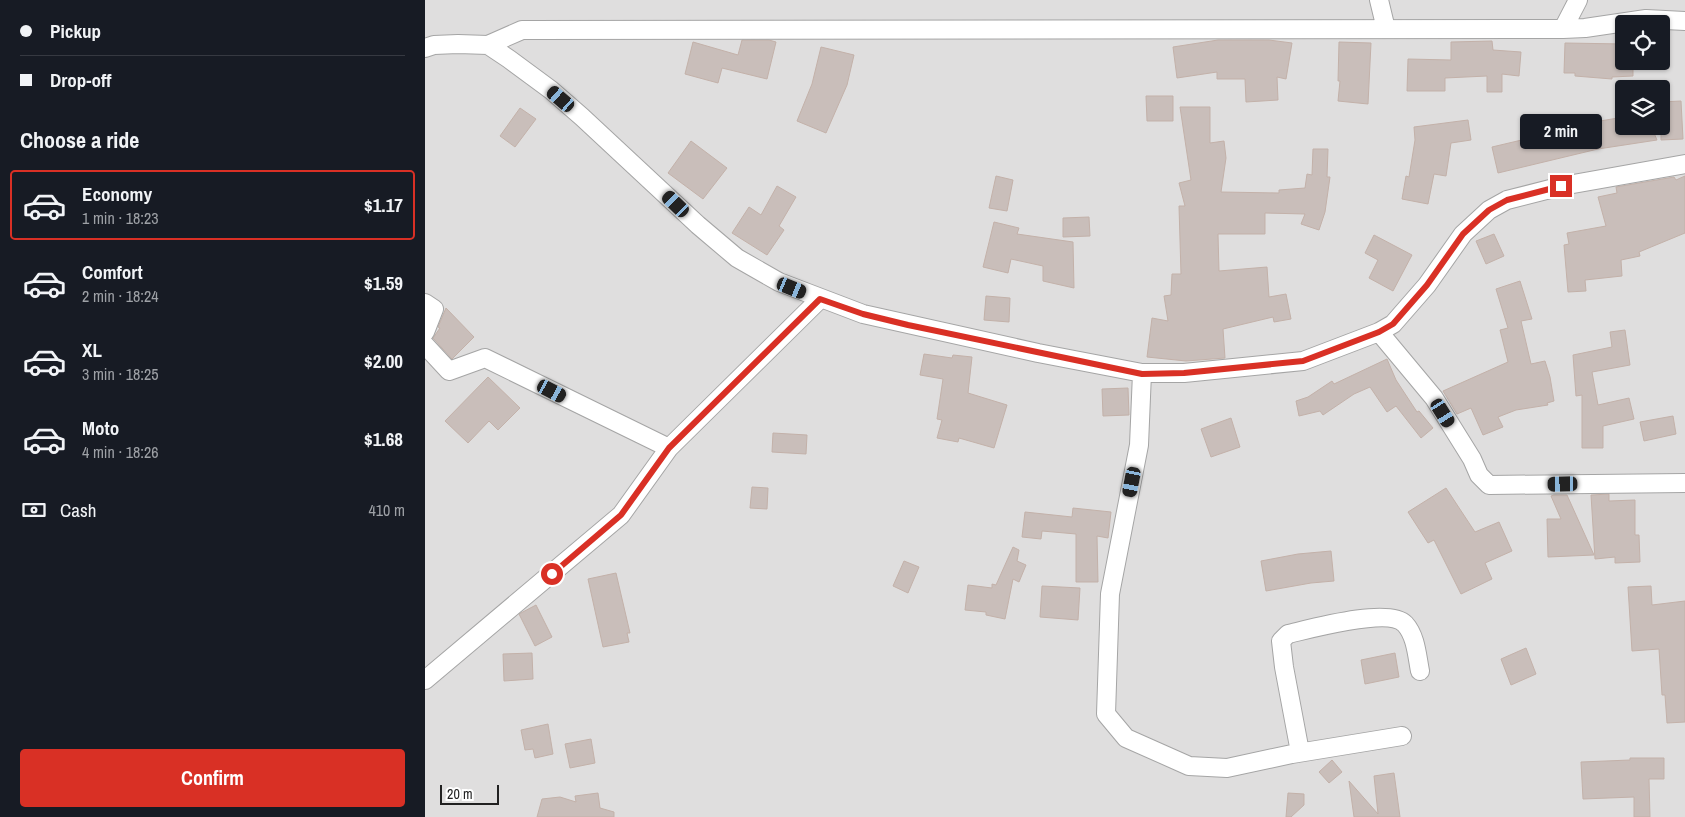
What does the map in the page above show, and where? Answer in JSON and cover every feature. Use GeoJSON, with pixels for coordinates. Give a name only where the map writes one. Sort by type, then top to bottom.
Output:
{"type":"FeatureCollection","features":[{"type":"Feature","properties":{"kind":"street"},"geometry":{"type":"LineString","coordinates":[[1379,0],[1386,29]]}},
{"type":"Feature","properties":{"kind":"street"},"geometry":{"type":"LineString","coordinates":[[1563,29],[1578,0]]}},
{"type":"Feature","properties":{"kind":"street"},"geometry":{"type":"LineString","coordinates":[[425,48],[434,45],[488,45],[522,30],[1563,29],[1585,28],[1646,19],[1685,21]]}},
{"type":"Feature","properties":{"kind":"street"},"geometry":{"type":"LineString","coordinates":[[488,45],[551,90],[654,182],[698,225],[737,258],[779,282],[863,314],[1142,374],[1184,373],[1303,361],[1379,332],[1393,324],[1427,285],[1463,234],[1489,210],[1507,200],[1528,194],[1685,164]]}},
{"type":"Feature","properties":{"kind":"street"},"geometry":{"type":"LineString","coordinates":[[425,680],[621,515],[669,448],[820,299]]}},
{"type":"Feature","properties":{"kind":"street"},"geometry":{"type":"LineString","coordinates":[[425,303],[433,309],[425,332]]}},
{"type":"Feature","properties":{"kind":"street"},"geometry":{"type":"LineString","coordinates":[[1379,332],[1434,398],[1472,459],[1479,476],[1489,485],[1685,484]]}},
{"type":"Feature","properties":{"kind":"street"},"geometry":{"type":"LineString","coordinates":[[425,345],[449,371],[485,358],[669,448]]}},
{"type":"Feature","properties":{"kind":"street"},"geometry":{"type":"LineString","coordinates":[[1142,374],[1139,444],[1111,594],[1106,714],[1126,738],[1189,766],[1227,768],[1300,752],[1402,736]]}},
{"type":"Feature","properties":{"kind":"street"},"geometry":{"type":"LineString","coordinates":[[1300,752],[1281,641],[1289,634],[1365,618],[1389,617],[1404,623],[1413,640],[1420,672]]}},
{"type":"Feature","properties":{"kind":"shaded area"},"geometry":{"type":"Polygon","coordinates":[[[425,0],[1685,0],[1685,817],[425,817],[425,0]]]}},
{"type":"Feature","properties":{"kind":"building"},"geometry":{"type":"Polygon","coordinates":[[[742,40],[769,40],[776,42],[767,79],[722,68],[718,83],[685,74],[693,42],[738,55],[742,40]]]}},
{"type":"Feature","properties":{"kind":"building"},"geometry":{"type":"Polygon","coordinates":[[[1218,40],[1269,40],[1292,43],[1286,79],[1277,77],[1278,100],[1246,102],[1245,79],[1217,79],[1217,72],[1177,78],[1173,47],[1218,40]]]}},
{"type":"Feature","properties":{"kind":"building"},"geometry":{"type":"Polygon","coordinates":[[[1492,41],[1493,50],[1521,52],[1519,76],[1502,74],[1502,92],[1487,92],[1487,76],[1445,78],[1445,91],[1407,91],[1408,59],[1451,60],[1451,42],[1492,41]]]}},
{"type":"Feature","properties":{"kind":"building"},"geometry":{"type":"Polygon","coordinates":[[[1339,42],[1371,43],[1368,104],[1338,101],[1340,81],[1338,81],[1339,42]]]}},
{"type":"Feature","properties":{"kind":"building"},"geometry":{"type":"Polygon","coordinates":[[[1565,43],[1615,44],[1615,70],[1633,70],[1633,76],[1612,77],[1612,79],[1575,76],[1575,73],[1564,73],[1565,43]]]}},
{"type":"Feature","properties":{"kind":"building"},"geometry":{"type":"Polygon","coordinates":[[[821,47],[854,55],[847,85],[826,133],[797,121],[812,84],[821,47]]]}},
{"type":"Feature","properties":{"kind":"building"},"geometry":{"type":"Polygon","coordinates":[[[1146,96],[1173,96],[1173,121],[1147,121],[1146,96]]]}},
{"type":"Feature","properties":{"kind":"building"},"geometry":{"type":"Polygon","coordinates":[[[1681,101],[1683,139],[1661,140],[1661,135],[1670,135],[1670,102],[1681,101]]]}},
{"type":"Feature","properties":{"kind":"building"},"geometry":{"type":"Polygon","coordinates":[[[1180,107],[1210,107],[1210,143],[1224,141],[1226,158],[1221,192],[1279,193],[1279,190],[1305,188],[1307,174],[1312,175],[1313,149],[1328,149],[1327,177],[1330,177],[1325,212],[1319,230],[1301,224],[1305,214],[1265,213],[1265,234],[1218,234],[1219,271],[1267,267],[1269,297],[1286,294],[1291,319],[1274,322],[1273,317],[1223,329],[1225,358],[1186,361],[1147,357],[1152,318],[1168,321],[1164,296],[1171,295],[1172,274],[1181,274],[1179,206],[1185,206],[1179,183],[1191,180],[1180,107]]]}},
{"type":"Feature","properties":{"kind":"building"},"geometry":{"type":"Polygon","coordinates":[[[520,108],[536,119],[515,147],[500,136],[520,108]]]}},
{"type":"Feature","properties":{"kind":"building"},"geometry":{"type":"Polygon","coordinates":[[[1615,118],[1615,135],[1655,135],[1657,140],[1598,149],[1498,173],[1492,147],[1582,124],[1615,118]]]}},
{"type":"Feature","properties":{"kind":"building"},"geometry":{"type":"Polygon","coordinates":[[[1468,120],[1471,140],[1451,143],[1446,176],[1434,174],[1428,204],[1402,199],[1406,176],[1409,177],[1415,140],[1414,127],[1468,120]]]}},
{"type":"Feature","properties":{"kind":"building"},"geometry":{"type":"Polygon","coordinates":[[[691,141],[727,168],[703,199],[668,173],[691,141]]]}},
{"type":"Feature","properties":{"kind":"building"},"geometry":{"type":"Polygon","coordinates":[[[996,176],[1013,180],[1007,211],[989,208],[996,176]]]}},
{"type":"Feature","properties":{"kind":"building"},"geometry":{"type":"Polygon","coordinates":[[[1685,176],[1685,233],[1639,252],[1640,256],[1621,260],[1622,276],[1585,280],[1586,291],[1568,292],[1564,245],[1569,244],[1567,233],[1606,226],[1598,197],[1617,193],[1616,187],[1674,177],[1676,180],[1685,176]]]}},
{"type":"Feature","properties":{"kind":"building"},"geometry":{"type":"Polygon","coordinates":[[[777,186],[796,197],[779,226],[784,230],[767,255],[732,233],[749,207],[761,215],[777,186]]]}},
{"type":"Feature","properties":{"kind":"building"},"geometry":{"type":"Polygon","coordinates":[[[1089,217],[1090,236],[1063,237],[1063,218],[1089,217]]]}},
{"type":"Feature","properties":{"kind":"building"},"geometry":{"type":"Polygon","coordinates":[[[994,222],[1019,228],[1017,234],[1073,242],[1074,288],[1043,281],[1043,266],[1011,259],[1008,273],[983,267],[994,222]]]}},
{"type":"Feature","properties":{"kind":"building"},"geometry":{"type":"Polygon","coordinates":[[[1494,234],[1504,256],[1486,264],[1476,241],[1494,234]]]}},
{"type":"Feature","properties":{"kind":"building"},"geometry":{"type":"Polygon","coordinates":[[[1374,235],[1412,255],[1393,291],[1369,278],[1378,260],[1365,253],[1374,235]]]}},
{"type":"Feature","properties":{"kind":"building"},"geometry":{"type":"Polygon","coordinates":[[[1520,281],[1532,319],[1521,321],[1531,364],[1545,361],[1554,401],[1547,403],[1548,405],[1516,410],[1498,417],[1503,427],[1483,435],[1471,408],[1457,414],[1443,391],[1508,362],[1500,330],[1508,328],[1496,289],[1520,281]]]}},
{"type":"Feature","properties":{"kind":"building"},"geometry":{"type":"Polygon","coordinates":[[[986,296],[1010,298],[1009,322],[984,320],[986,296]]]}},
{"type":"Feature","properties":{"kind":"building"},"geometry":{"type":"Polygon","coordinates":[[[446,308],[474,337],[452,359],[433,338],[440,328],[438,327],[446,308]]]}},
{"type":"Feature","properties":{"kind":"building"},"geometry":{"type":"Polygon","coordinates":[[[1625,330],[1630,365],[1592,372],[1598,405],[1629,398],[1634,419],[1603,426],[1603,448],[1582,448],[1582,395],[1576,396],[1573,355],[1612,347],[1610,332],[1625,330]]]}},
{"type":"Feature","properties":{"kind":"building"},"geometry":{"type":"Polygon","coordinates":[[[924,354],[952,358],[953,355],[972,357],[968,393],[1007,405],[994,448],[959,438],[958,442],[937,438],[942,420],[937,419],[943,379],[920,375],[924,354]]]}},
{"type":"Feature","properties":{"kind":"building"},"geometry":{"type":"Polygon","coordinates":[[[1387,359],[1396,380],[1417,412],[1419,411],[1433,428],[1421,438],[1396,406],[1387,412],[1370,387],[1354,394],[1323,415],[1320,411],[1299,416],[1296,401],[1308,397],[1332,381],[1334,384],[1387,359]]]}},
{"type":"Feature","properties":{"kind":"building"},"geometry":{"type":"Polygon","coordinates":[[[488,377],[520,408],[498,430],[489,421],[468,443],[445,421],[488,377]]]}},
{"type":"Feature","properties":{"kind":"building"},"geometry":{"type":"Polygon","coordinates":[[[1128,388],[1129,415],[1103,416],[1102,389],[1128,388]]]}},
{"type":"Feature","properties":{"kind":"building"},"geometry":{"type":"Polygon","coordinates":[[[1673,416],[1676,434],[1644,441],[1640,422],[1673,416]]]}},
{"type":"Feature","properties":{"kind":"building"},"geometry":{"type":"Polygon","coordinates":[[[1231,418],[1240,447],[1211,457],[1201,429],[1231,418]]]}},
{"type":"Feature","properties":{"kind":"building"},"geometry":{"type":"Polygon","coordinates":[[[773,433],[807,435],[806,454],[772,452],[773,433]]]}},
{"type":"Feature","properties":{"kind":"building"},"geometry":{"type":"Polygon","coordinates":[[[752,487],[768,488],[767,509],[750,508],[752,487]]]}},
{"type":"Feature","properties":{"kind":"building"},"geometry":{"type":"Polygon","coordinates":[[[1446,488],[1475,532],[1499,522],[1512,551],[1485,563],[1492,579],[1461,594],[1434,540],[1428,543],[1408,512],[1446,488]]]}},
{"type":"Feature","properties":{"kind":"building"},"geometry":{"type":"Polygon","coordinates":[[[1609,494],[1609,501],[1635,500],[1635,535],[1639,535],[1640,562],[1615,563],[1615,557],[1595,559],[1591,495],[1609,494]]]}},
{"type":"Feature","properties":{"kind":"building"},"geometry":{"type":"Polygon","coordinates":[[[1567,495],[1594,555],[1548,557],[1547,519],[1561,519],[1551,496],[1567,495]]]}},
{"type":"Feature","properties":{"kind":"building"},"geometry":{"type":"Polygon","coordinates":[[[1073,508],[1111,512],[1108,538],[1097,536],[1098,582],[1076,582],[1076,534],[1042,531],[1041,539],[1022,537],[1025,512],[1072,517],[1073,508]]]}},
{"type":"Feature","properties":{"kind":"building"},"geometry":{"type":"Polygon","coordinates":[[[1013,547],[1019,550],[1017,561],[1026,565],[1019,582],[1013,579],[1005,619],[986,615],[986,612],[965,610],[968,585],[992,588],[992,584],[996,585],[1013,547]]]}},
{"type":"Feature","properties":{"kind":"building"},"geometry":{"type":"Polygon","coordinates":[[[1331,551],[1334,581],[1266,591],[1261,561],[1298,554],[1331,551]]]}},
{"type":"Feature","properties":{"kind":"building"},"geometry":{"type":"Polygon","coordinates":[[[904,561],[919,567],[908,593],[893,586],[904,561]]]}},
{"type":"Feature","properties":{"kind":"building"},"geometry":{"type":"Polygon","coordinates":[[[616,573],[630,633],[627,633],[629,642],[603,647],[588,579],[616,573]]]}},
{"type":"Feature","properties":{"kind":"building"},"geometry":{"type":"Polygon","coordinates":[[[1042,586],[1080,588],[1078,620],[1040,617],[1042,586]]]}},
{"type":"Feature","properties":{"kind":"building"},"geometry":{"type":"Polygon","coordinates":[[[1651,586],[1652,605],[1685,601],[1685,722],[1667,723],[1665,695],[1662,695],[1659,649],[1632,651],[1628,587],[1651,586]]]}},
{"type":"Feature","properties":{"kind":"building"},"geometry":{"type":"Polygon","coordinates":[[[536,605],[552,637],[535,646],[519,614],[536,605]]]}},
{"type":"Feature","properties":{"kind":"building"},"geometry":{"type":"Polygon","coordinates":[[[1526,648],[1536,674],[1511,685],[1501,659],[1526,648]]]}},
{"type":"Feature","properties":{"kind":"building"},"geometry":{"type":"Polygon","coordinates":[[[532,653],[533,679],[504,681],[503,654],[532,653]]]}},
{"type":"Feature","properties":{"kind":"building"},"geometry":{"type":"Polygon","coordinates":[[[1395,653],[1399,677],[1365,684],[1361,660],[1395,653]]]}},
{"type":"Feature","properties":{"kind":"building"},"geometry":{"type":"Polygon","coordinates":[[[548,724],[553,754],[535,758],[533,749],[525,750],[521,730],[548,724]]]}},
{"type":"Feature","properties":{"kind":"building"},"geometry":{"type":"Polygon","coordinates":[[[591,739],[595,763],[570,768],[565,744],[591,739]]]}},
{"type":"Feature","properties":{"kind":"building"},"geometry":{"type":"Polygon","coordinates":[[[1630,758],[1664,758],[1664,779],[1649,779],[1650,817],[1634,817],[1634,797],[1583,799],[1581,762],[1630,760],[1630,758]]]}},
{"type":"Feature","properties":{"kind":"building"},"geometry":{"type":"Polygon","coordinates":[[[1332,760],[1342,772],[1329,783],[1319,772],[1332,760]]]}},
{"type":"Feature","properties":{"kind":"building"},"geometry":{"type":"Polygon","coordinates":[[[1394,773],[1400,817],[1354,817],[1349,781],[1378,814],[1374,776],[1394,773]]]}},
{"type":"Feature","properties":{"kind":"building"},"geometry":{"type":"Polygon","coordinates":[[[598,793],[600,808],[614,812],[614,817],[537,817],[542,799],[560,797],[576,802],[575,796],[598,793]]]}},
{"type":"Feature","properties":{"kind":"building"},"geometry":{"type":"Polygon","coordinates":[[[1288,793],[1304,794],[1304,805],[1291,817],[1286,817],[1288,793]]]}},
{"type":"Feature","properties":{"kind":"route"},"geometry":{"type":"LineString","coordinates":[[552,574],[621,515],[669,448],[820,299],[863,314],[908,325],[1142,374],[1184,373],[1303,361],[1379,332],[1393,324],[1427,285],[1463,234],[1489,210],[1507,200],[1561,186]]}}]}
